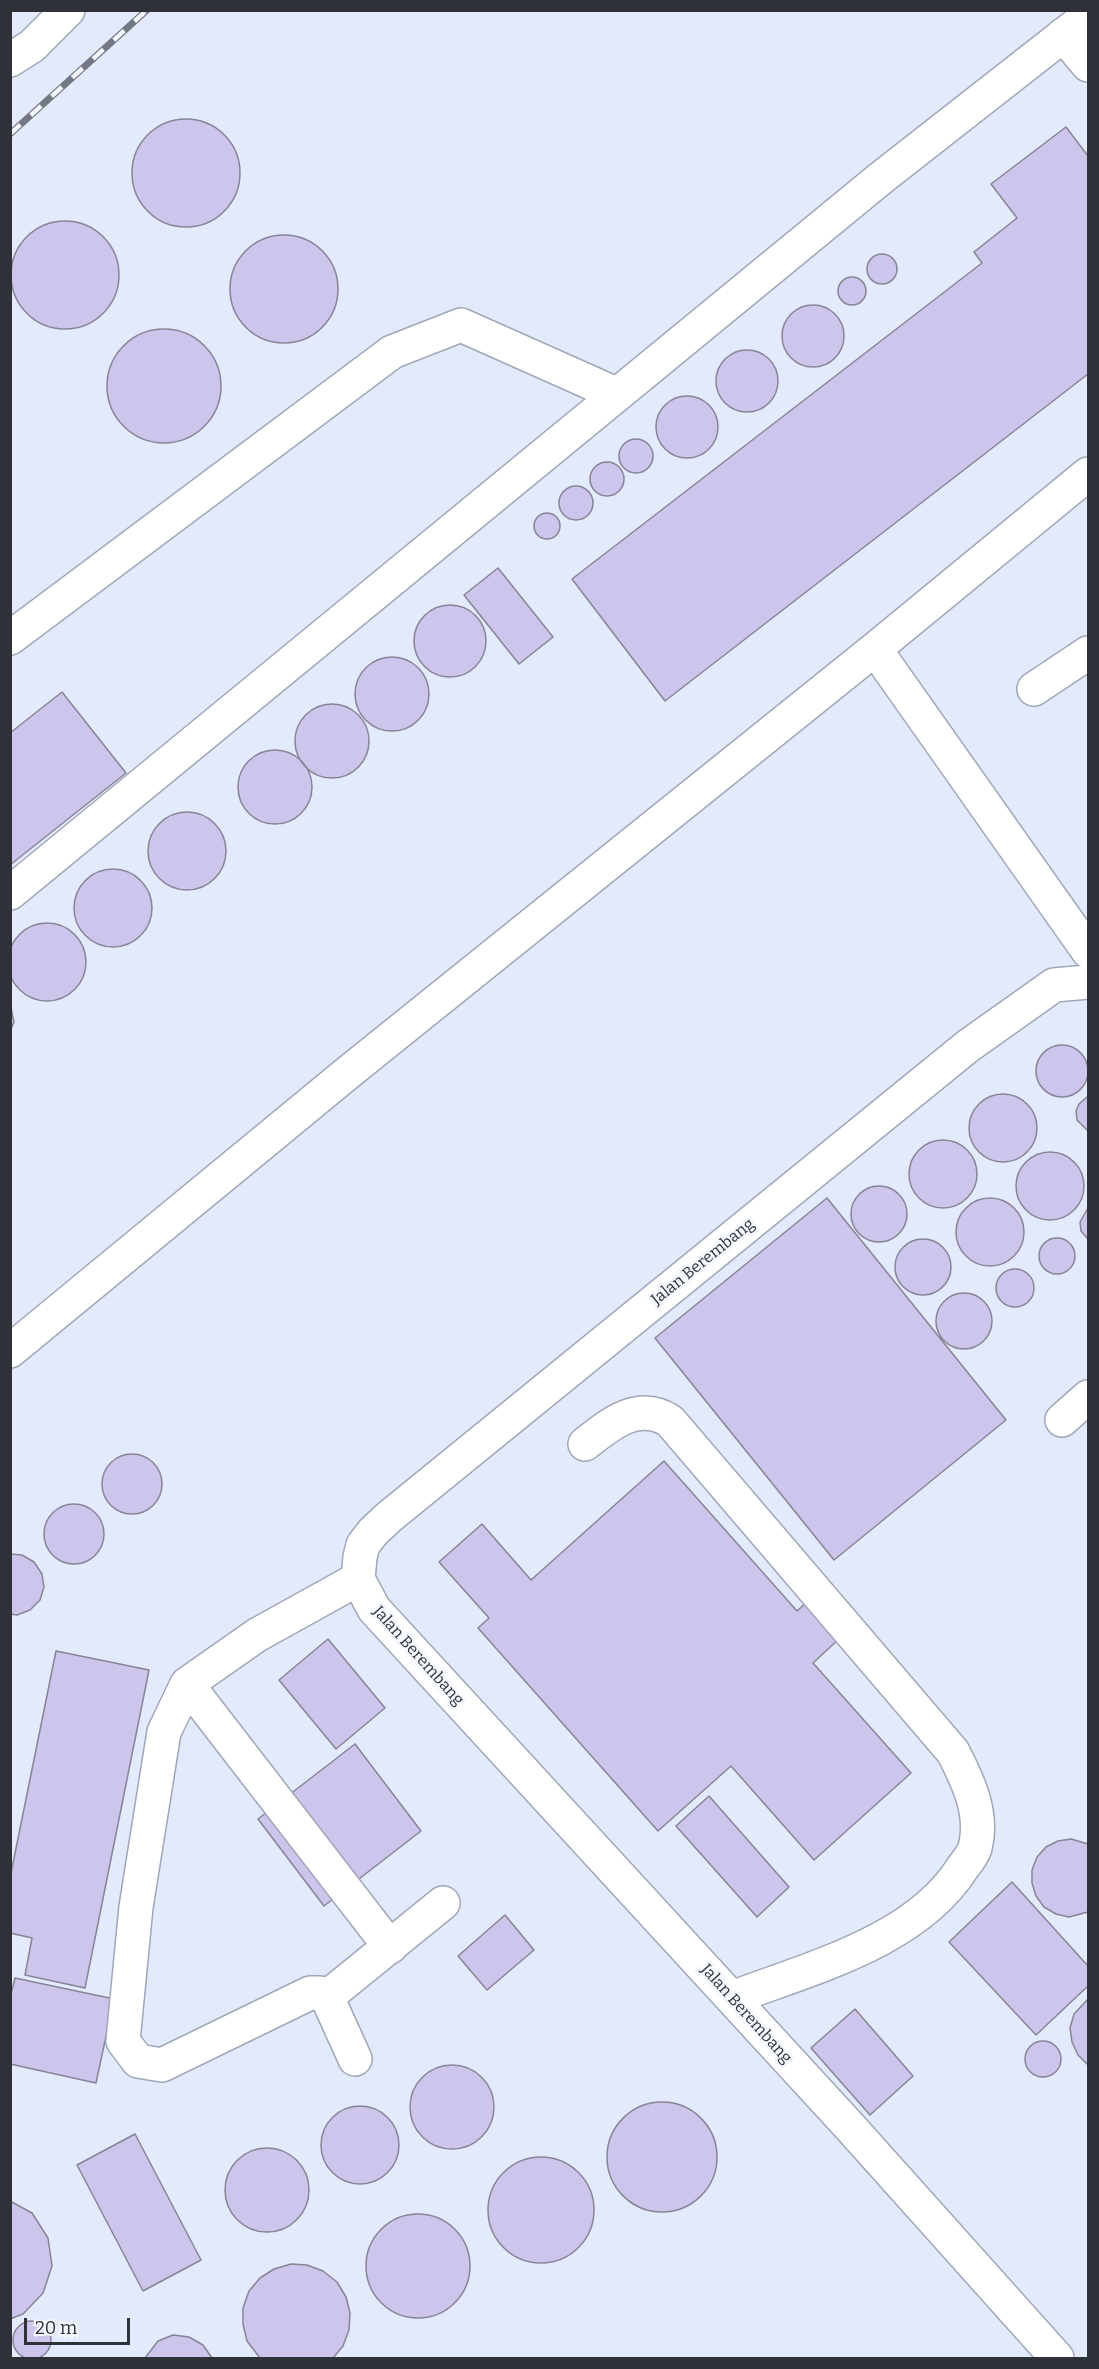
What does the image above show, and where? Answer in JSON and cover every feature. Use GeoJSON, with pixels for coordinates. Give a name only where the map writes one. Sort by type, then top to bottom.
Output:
{"type":"FeatureCollection","features":[{"type":"Feature","properties":{"kind":"lane"},"geometry":{"type":"LineString","coordinates":[[10,60],[32,46],[68,10]]}},
{"type":"Feature","properties":{"kind":"lane"},"geometry":{"type":"LineString","coordinates":[[10,892],[881,178],[1076,25],[1089,66]]}},
{"type":"Feature","properties":{"kind":"lane"},"geometry":{"type":"LineString","coordinates":[[10,638],[392,352],[461,325],[616,394]]}},
{"type":"Feature","properties":{"kind":"lane"},"geometry":{"type":"LineString","coordinates":[[10,1351],[350,1071],[875,650],[1089,474]]}},
{"type":"Feature","properties":{"kind":"lane"},"geometry":{"type":"LineString","coordinates":[[875,650],[1089,951]]}},
{"type":"Feature","properties":{"kind":"lane"},"geometry":{"type":"LineString","coordinates":[[1034,689],[1089,653]]}},
{"type":"Feature","properties":{"kind":"lane","name":"Jalan Berembang"},"geometry":{"type":"LineString","coordinates":[[1058,2358],[732,1998],[374,1609],[358,1579],[363,1545],[388,1517],[968,1046],[1054,985],[1089,982]]}},
{"type":"Feature","properties":{"kind":"lane"},"geometry":{"type":"LineString","coordinates":[[1062,1420],[1089,1397]]}},
{"type":"Feature","properties":{"kind":"lane"},"geometry":{"type":"LineString","coordinates":[[585,1444],[613,1422],[631,1414],[662,1416],[670,1421],[953,1752],[971,1786],[976,1817],[975,1849],[954,1882],[915,1918],[878,1941],[732,1998]]}},
{"type":"Feature","properties":{"kind":"lane"},"geometry":{"type":"LineString","coordinates":[[355,2059],[327,1997],[320,1993],[310,1993],[162,2065],[138,2061],[123,2041],[136,1908],[164,1732],[187,1684],[257,1635],[358,1579]]}},
{"type":"Feature","properties":{"kind":"lane"},"geometry":{"type":"LineString","coordinates":[[187,1684],[390,1947]]}},
{"type":"Feature","properties":{"kind":"lane"},"geometry":{"type":"LineString","coordinates":[[327,1997],[443,1903]]}},
{"type":"Feature","properties":{"kind":"building"},"geometry":{"type":"Polygon","coordinates":[[[186,119],[207,123],[224,135],[236,152],[240,173],[236,194],[224,211],[207,223],[186,227],[165,223],[148,211],[136,194],[132,173],[136,152],[148,135],[165,123],[186,119]]]}},
{"type":"Feature","properties":{"kind":"building"},"geometry":{"type":"Polygon","coordinates":[[[1066,127],[1088,156],[1088,374],[665,701],[572,579],[982,263],[974,252],[1017,218],[991,184],[1066,127]]]}},
{"type":"Feature","properties":{"kind":"building"},"geometry":{"type":"Polygon","coordinates":[[[65,221],[86,225],[103,237],[115,254],[119,275],[115,296],[103,313],[86,325],[65,329],[44,325],[27,313],[15,296],[11,275],[15,254],[27,237],[44,225],[65,221]]]}},
{"type":"Feature","properties":{"kind":"building"},"geometry":{"type":"Polygon","coordinates":[[[284,235],[305,239],[323,250],[334,268],[338,289],[334,310],[323,328],[305,339],[284,343],[263,339],[245,328],[234,310],[230,289],[234,268],[245,250],[263,239],[284,235]]]}},
{"type":"Feature","properties":{"kind":"building"},"geometry":{"type":"Polygon","coordinates":[[[882,254],[893,258],[897,269],[893,280],[882,284],[871,280],[867,269],[871,258],[882,254]]]}},
{"type":"Feature","properties":{"kind":"building"},"geometry":{"type":"Polygon","coordinates":[[[852,277],[862,281],[866,291],[862,301],[852,305],[842,301],[838,291],[842,281],[852,277]]]}},
{"type":"Feature","properties":{"kind":"building"},"geometry":{"type":"Polygon","coordinates":[[[807,305],[819,305],[835,314],[842,324],[844,336],[842,348],[835,358],[819,367],[807,367],[796,362],[787,353],[782,342],[782,330],[787,319],[796,310],[807,305]]]}},
{"type":"Feature","properties":{"kind":"building"},"geometry":{"type":"Polygon","coordinates":[[[164,329],[186,333],[196,338],[212,354],[217,364],[221,386],[217,408],[212,418],[196,434],[186,439],[164,443],[142,439],[132,434],[116,418],[111,408],[107,386],[111,364],[116,354],[132,338],[142,333],[164,329]]]}},
{"type":"Feature","properties":{"kind":"building"},"geometry":{"type":"Polygon","coordinates":[[[741,350],[753,350],[769,359],[776,369],[778,381],[776,393],[769,403],[753,412],[741,412],[730,407],[721,398],[716,387],[716,375],[721,364],[730,355],[741,350]]]}},
{"type":"Feature","properties":{"kind":"building"},"geometry":{"type":"Polygon","coordinates":[[[681,396],[693,396],[709,405],[716,415],[718,427],[716,439],[709,449],[693,458],[681,458],[670,453],[661,444],[656,433],[656,421],[661,410],[670,401],[681,396]]]}},
{"type":"Feature","properties":{"kind":"building"},"geometry":{"type":"Polygon","coordinates":[[[636,439],[648,444],[653,456],[648,468],[636,473],[624,468],[619,456],[624,444],[636,439]]]}},
{"type":"Feature","properties":{"kind":"building"},"geometry":{"type":"Polygon","coordinates":[[[607,462],[619,467],[624,479],[619,491],[607,496],[595,491],[590,479],[595,467],[607,462]]]}},
{"type":"Feature","properties":{"kind":"building"},"geometry":{"type":"Polygon","coordinates":[[[576,486],[588,491],[593,503],[588,515],[576,520],[564,515],[559,503],[564,491],[576,486]]]}},
{"type":"Feature","properties":{"kind":"building"},"geometry":{"type":"Polygon","coordinates":[[[547,513],[556,517],[560,526],[556,535],[547,539],[538,535],[534,526],[538,517],[547,513]]]}},
{"type":"Feature","properties":{"kind":"building"},"geometry":{"type":"Polygon","coordinates":[[[498,568],[553,637],[519,664],[464,595],[498,568]]]}},
{"type":"Feature","properties":{"kind":"building"},"geometry":{"type":"Polygon","coordinates":[[[457,605],[476,615],[484,627],[486,641],[484,655],[476,667],[464,675],[443,677],[424,667],[416,655],[414,634],[424,615],[436,607],[457,605]]]}},
{"type":"Feature","properties":{"kind":"building"},"geometry":{"type":"Polygon","coordinates":[[[392,657],[406,660],[418,668],[426,680],[429,694],[426,708],[418,720],[406,728],[392,731],[378,728],[366,720],[358,708],[355,694],[358,680],[366,668],[378,660],[392,657]]]}},
{"type":"Feature","properties":{"kind":"building"},"geometry":{"type":"Polygon","coordinates":[[[62,692],[126,773],[10,865],[10,733],[62,692]]]}},
{"type":"Feature","properties":{"kind":"building"},"geometry":{"type":"Polygon","coordinates":[[[332,704],[346,707],[358,715],[366,727],[369,741],[366,755],[358,767],[346,775],[332,778],[318,775],[306,767],[298,755],[295,741],[298,727],[306,715],[318,707],[332,704]]]}},
{"type":"Feature","properties":{"kind":"building"},"geometry":{"type":"Polygon","coordinates":[[[275,750],[289,753],[301,761],[309,773],[312,787],[309,801],[301,813],[289,821],[275,824],[261,821],[249,813],[241,801],[238,787],[241,773],[249,761],[261,753],[275,750]]]}},
{"type":"Feature","properties":{"kind":"building"},"geometry":{"type":"Polygon","coordinates":[[[179,812],[195,812],[209,818],[220,829],[226,843],[226,859],[220,873],[209,884],[195,890],[179,890],[165,884],[154,873],[148,859],[148,843],[154,829],[165,818],[179,812]]]}},
{"type":"Feature","properties":{"kind":"building"},"geometry":{"type":"Polygon","coordinates":[[[105,869],[121,869],[135,875],[146,886],[152,900],[152,916],[146,930],[135,941],[121,947],[105,947],[91,941],[80,930],[74,916],[74,900],[80,886],[91,875],[105,869]]]}},
{"type":"Feature","properties":{"kind":"building"},"geometry":{"type":"Polygon","coordinates":[[[47,923],[62,926],[75,934],[83,947],[86,962],[83,977],[75,990],[62,998],[47,1001],[32,998],[19,990],[11,977],[8,962],[11,947],[19,934],[32,926],[47,923]]]}},
{"type":"Feature","properties":{"kind":"building"},"geometry":{"type":"Polygon","coordinates":[[[10,1003],[14,1022],[10,1032],[10,1003]]]}},
{"type":"Feature","properties":{"kind":"building"},"geometry":{"type":"Polygon","coordinates":[[[1062,1045],[1072,1047],[1080,1053],[1086,1061],[1088,1071],[1086,1081],[1080,1089],[1072,1095],[1062,1097],[1052,1095],[1044,1089],[1038,1081],[1036,1071],[1038,1061],[1044,1053],[1052,1047],[1062,1045]]]}},
{"type":"Feature","properties":{"kind":"building"},"geometry":{"type":"Polygon","coordinates":[[[1003,1094],[1016,1097],[1027,1104],[1034,1115],[1037,1128],[1034,1141],[1027,1152],[1016,1159],[1003,1162],[990,1159],[979,1152],[972,1141],[969,1128],[972,1115],[979,1104],[990,1097],[1003,1094]]]}},
{"type":"Feature","properties":{"kind":"building"},"geometry":{"type":"Polygon","coordinates":[[[1088,1096],[1088,1131],[1077,1120],[1076,1111],[1079,1104],[1088,1096]]]}},
{"type":"Feature","properties":{"kind":"building"},"geometry":{"type":"Polygon","coordinates":[[[943,1140],[956,1143],[967,1150],[974,1161],[977,1174],[974,1187],[967,1198],[956,1205],[943,1208],[930,1205],[919,1198],[912,1187],[909,1174],[912,1161],[919,1150],[930,1143],[943,1140]]]}},
{"type":"Feature","properties":{"kind":"building"},"geometry":{"type":"Polygon","coordinates":[[[1050,1152],[1063,1155],[1074,1162],[1081,1173],[1084,1186],[1081,1199],[1074,1210],[1063,1217],[1050,1220],[1037,1217],[1026,1210],[1019,1199],[1016,1186],[1019,1173],[1026,1162],[1037,1155],[1050,1152]]]}},
{"type":"Feature","properties":{"kind":"building"},"geometry":{"type":"Polygon","coordinates":[[[879,1186],[890,1188],[899,1194],[905,1203],[907,1214],[905,1225],[899,1234],[890,1240],[879,1242],[868,1240],[859,1234],[853,1225],[851,1214],[853,1203],[859,1194],[868,1188],[879,1186]]]}},
{"type":"Feature","properties":{"kind":"building"},"geometry":{"type":"Polygon","coordinates":[[[827,1198],[1006,1420],[834,1560],[655,1338],[827,1198]]]}},
{"type":"Feature","properties":{"kind":"building"},"geometry":{"type":"Polygon","coordinates":[[[990,1198],[1003,1201],[1014,1208],[1021,1219],[1024,1232],[1021,1245],[1014,1256],[1003,1263],[990,1266],[977,1263],[966,1256],[959,1245],[956,1232],[959,1219],[966,1208],[977,1201],[990,1198]]]}},
{"type":"Feature","properties":{"kind":"building"},"geometry":{"type":"Polygon","coordinates":[[[1088,1208],[1088,1239],[1081,1231],[1080,1222],[1088,1208]]]}},
{"type":"Feature","properties":{"kind":"building"},"geometry":{"type":"Polygon","coordinates":[[[1057,1238],[1070,1243],[1075,1256],[1070,1269],[1057,1274],[1044,1269],[1039,1256],[1044,1243],[1057,1238]]]}},
{"type":"Feature","properties":{"kind":"building"},"geometry":{"type":"Polygon","coordinates":[[[923,1239],[934,1241],[943,1247],[949,1256],[951,1267],[949,1278],[943,1287],[934,1293],[923,1295],[912,1293],[903,1287],[897,1278],[895,1267],[897,1256],[903,1247],[912,1241],[923,1239]]]}},
{"type":"Feature","properties":{"kind":"building"},"geometry":{"type":"Polygon","coordinates":[[[1015,1269],[1028,1275],[1034,1288],[1028,1301],[1015,1307],[1002,1301],[996,1288],[1002,1275],[1015,1269]]]}},
{"type":"Feature","properties":{"kind":"building"},"geometry":{"type":"Polygon","coordinates":[[[964,1293],[975,1295],[984,1301],[990,1310],[992,1321],[990,1332],[984,1341],[975,1347],[964,1349],[953,1347],[944,1341],[938,1332],[936,1321],[938,1310],[944,1301],[953,1295],[964,1293]]]}},
{"type":"Feature","properties":{"kind":"building"},"geometry":{"type":"Polygon","coordinates":[[[126,1454],[138,1454],[149,1459],[157,1467],[162,1484],[160,1496],[149,1509],[138,1514],[126,1514],[115,1509],[107,1501],[102,1490],[102,1478],[107,1467],[115,1459],[126,1454]]]}},
{"type":"Feature","properties":{"kind":"building"},"geometry":{"type":"Polygon","coordinates":[[[664,1461],[797,1611],[807,1602],[839,1639],[813,1663],[911,1773],[814,1860],[731,1766],[658,1831],[478,1628],[489,1618],[439,1562],[482,1524],[531,1580],[664,1461]]]}},
{"type":"Feature","properties":{"kind":"building"},"geometry":{"type":"Polygon","coordinates":[[[68,1504],[80,1504],[91,1509],[99,1517],[104,1534],[102,1546],[91,1559],[80,1564],[68,1564],[57,1559],[49,1551],[44,1540],[44,1528],[49,1517],[57,1509],[68,1504]]]}},
{"type":"Feature","properties":{"kind":"building"},"geometry":{"type":"Polygon","coordinates":[[[10,1554],[22,1555],[34,1562],[42,1574],[44,1587],[40,1600],[30,1610],[17,1615],[10,1614],[10,1554]]]}},
{"type":"Feature","properties":{"kind":"building"},"geometry":{"type":"Polygon","coordinates":[[[328,1639],[385,1708],[336,1749],[279,1680],[328,1639]]]}},
{"type":"Feature","properties":{"kind":"building"},"geometry":{"type":"Polygon","coordinates":[[[56,1651],[149,1670],[85,1988],[25,1975],[32,1938],[10,1933],[10,1878],[56,1651]]]}},
{"type":"Feature","properties":{"kind":"building"},"geometry":{"type":"Polygon","coordinates":[[[355,1744],[421,1831],[324,1906],[258,1819],[355,1744]]]}},
{"type":"Feature","properties":{"kind":"building"},"geometry":{"type":"Polygon","coordinates":[[[709,1796],[789,1887],[757,1917],[676,1826],[709,1796]]]}},
{"type":"Feature","properties":{"kind":"building"},"geometry":{"type":"Polygon","coordinates":[[[1071,1839],[1088,1844],[1088,1912],[1069,1917],[1056,1914],[1044,1907],[1036,1896],[1032,1883],[1032,1870],[1037,1857],[1046,1847],[1058,1841],[1071,1839]]]}},
{"type":"Feature","properties":{"kind":"building"},"geometry":{"type":"Polygon","coordinates":[[[1012,1882],[1088,1966],[1088,1986],[1036,2035],[949,1942],[1012,1882]]]}},
{"type":"Feature","properties":{"kind":"building"},"geometry":{"type":"Polygon","coordinates":[[[505,1915],[534,1950],[487,1990],[458,1956],[505,1915]]]}},
{"type":"Feature","properties":{"kind":"building"},"geometry":{"type":"Polygon","coordinates":[[[15,1978],[114,1999],[96,2083],[10,2064],[10,1998],[15,1978]]]}},
{"type":"Feature","properties":{"kind":"building"},"geometry":{"type":"Polygon","coordinates":[[[1088,1999],[1088,2065],[1078,2055],[1072,2042],[1070,2028],[1074,2014],[1088,1999]]]}},
{"type":"Feature","properties":{"kind":"building"},"geometry":{"type":"Polygon","coordinates":[[[855,2009],[913,2076],[870,2115],[811,2048],[855,2009]]]}},
{"type":"Feature","properties":{"kind":"building"},"geometry":{"type":"Polygon","coordinates":[[[1043,2041],[1056,2046],[1061,2059],[1056,2072],[1043,2077],[1030,2072],[1025,2059],[1030,2046],[1043,2041]]]}},
{"type":"Feature","properties":{"kind":"building"},"geometry":{"type":"Polygon","coordinates":[[[452,2065],[475,2072],[487,2084],[494,2107],[487,2130],[475,2142],[452,2149],[429,2142],[417,2130],[410,2107],[417,2084],[429,2072],[452,2065]]]}},
{"type":"Feature","properties":{"kind":"building"},"geometry":{"type":"Polygon","coordinates":[[[662,2102],[683,2107],[701,2118],[712,2136],[717,2157],[712,2178],[701,2196],[683,2207],[662,2212],[641,2207],[623,2196],[612,2178],[607,2157],[612,2136],[623,2118],[641,2107],[662,2102]]]}},
{"type":"Feature","properties":{"kind":"building"},"geometry":{"type":"Polygon","coordinates":[[[352,2106],[368,2106],[382,2112],[393,2123],[399,2137],[399,2153],[393,2167],[382,2178],[368,2184],[352,2184],[338,2178],[327,2167],[321,2153],[321,2137],[327,2123],[338,2112],[352,2106]]]}},
{"type":"Feature","properties":{"kind":"building"},"geometry":{"type":"Polygon","coordinates":[[[135,2134],[201,2260],[143,2291],[77,2165],[135,2134]]]}},
{"type":"Feature","properties":{"kind":"building"},"geometry":{"type":"Polygon","coordinates":[[[267,2148],[283,2151],[297,2160],[306,2174],[309,2190],[306,2206],[297,2220],[283,2229],[267,2232],[251,2229],[237,2220],[228,2206],[225,2190],[228,2174],[237,2160],[251,2151],[267,2148]]]}},
{"type":"Feature","properties":{"kind":"building"},"geometry":{"type":"Polygon","coordinates":[[[541,2157],[561,2161],[579,2172],[590,2190],[594,2210],[590,2230],[579,2248],[561,2259],[541,2263],[521,2259],[503,2248],[492,2230],[488,2210],[492,2190],[503,2172],[521,2161],[541,2157]]]}},
{"type":"Feature","properties":{"kind":"building"},"geometry":{"type":"Polygon","coordinates":[[[10,2201],[32,2213],[48,2238],[52,2266],[43,2293],[23,2314],[10,2319],[10,2201]]]}},
{"type":"Feature","properties":{"kind":"building"},"geometry":{"type":"Polygon","coordinates":[[[418,2214],[438,2218],[455,2229],[466,2246],[470,2266],[466,2286],[455,2303],[438,2314],[418,2318],[398,2314],[381,2303],[370,2286],[366,2266],[370,2246],[381,2229],[398,2218],[418,2214]]]}},
{"type":"Feature","properties":{"kind":"building"},"geometry":{"type":"Polygon","coordinates":[[[291,2264],[307,2265],[323,2271],[337,2282],[346,2297],[350,2313],[349,2330],[343,2346],[333,2358],[260,2358],[247,2341],[243,2324],[243,2308],[249,2291],[260,2278],[274,2269],[291,2264]]]}},
{"type":"Feature","properties":{"kind":"building"},"geometry":{"type":"Polygon","coordinates":[[[32,2321],[45,2327],[51,2340],[45,2353],[32,2359],[19,2353],[13,2340],[19,2327],[32,2321]]]}},
{"type":"Feature","properties":{"kind":"building"},"geometry":{"type":"Polygon","coordinates":[[[173,2335],[189,2337],[203,2345],[212,2358],[145,2358],[158,2341],[173,2335]]]}},
{"type":"Feature","properties":{"kind":"railway"},"geometry":{"type":"LineString","coordinates":[[10,134],[147,10]]}}]}
